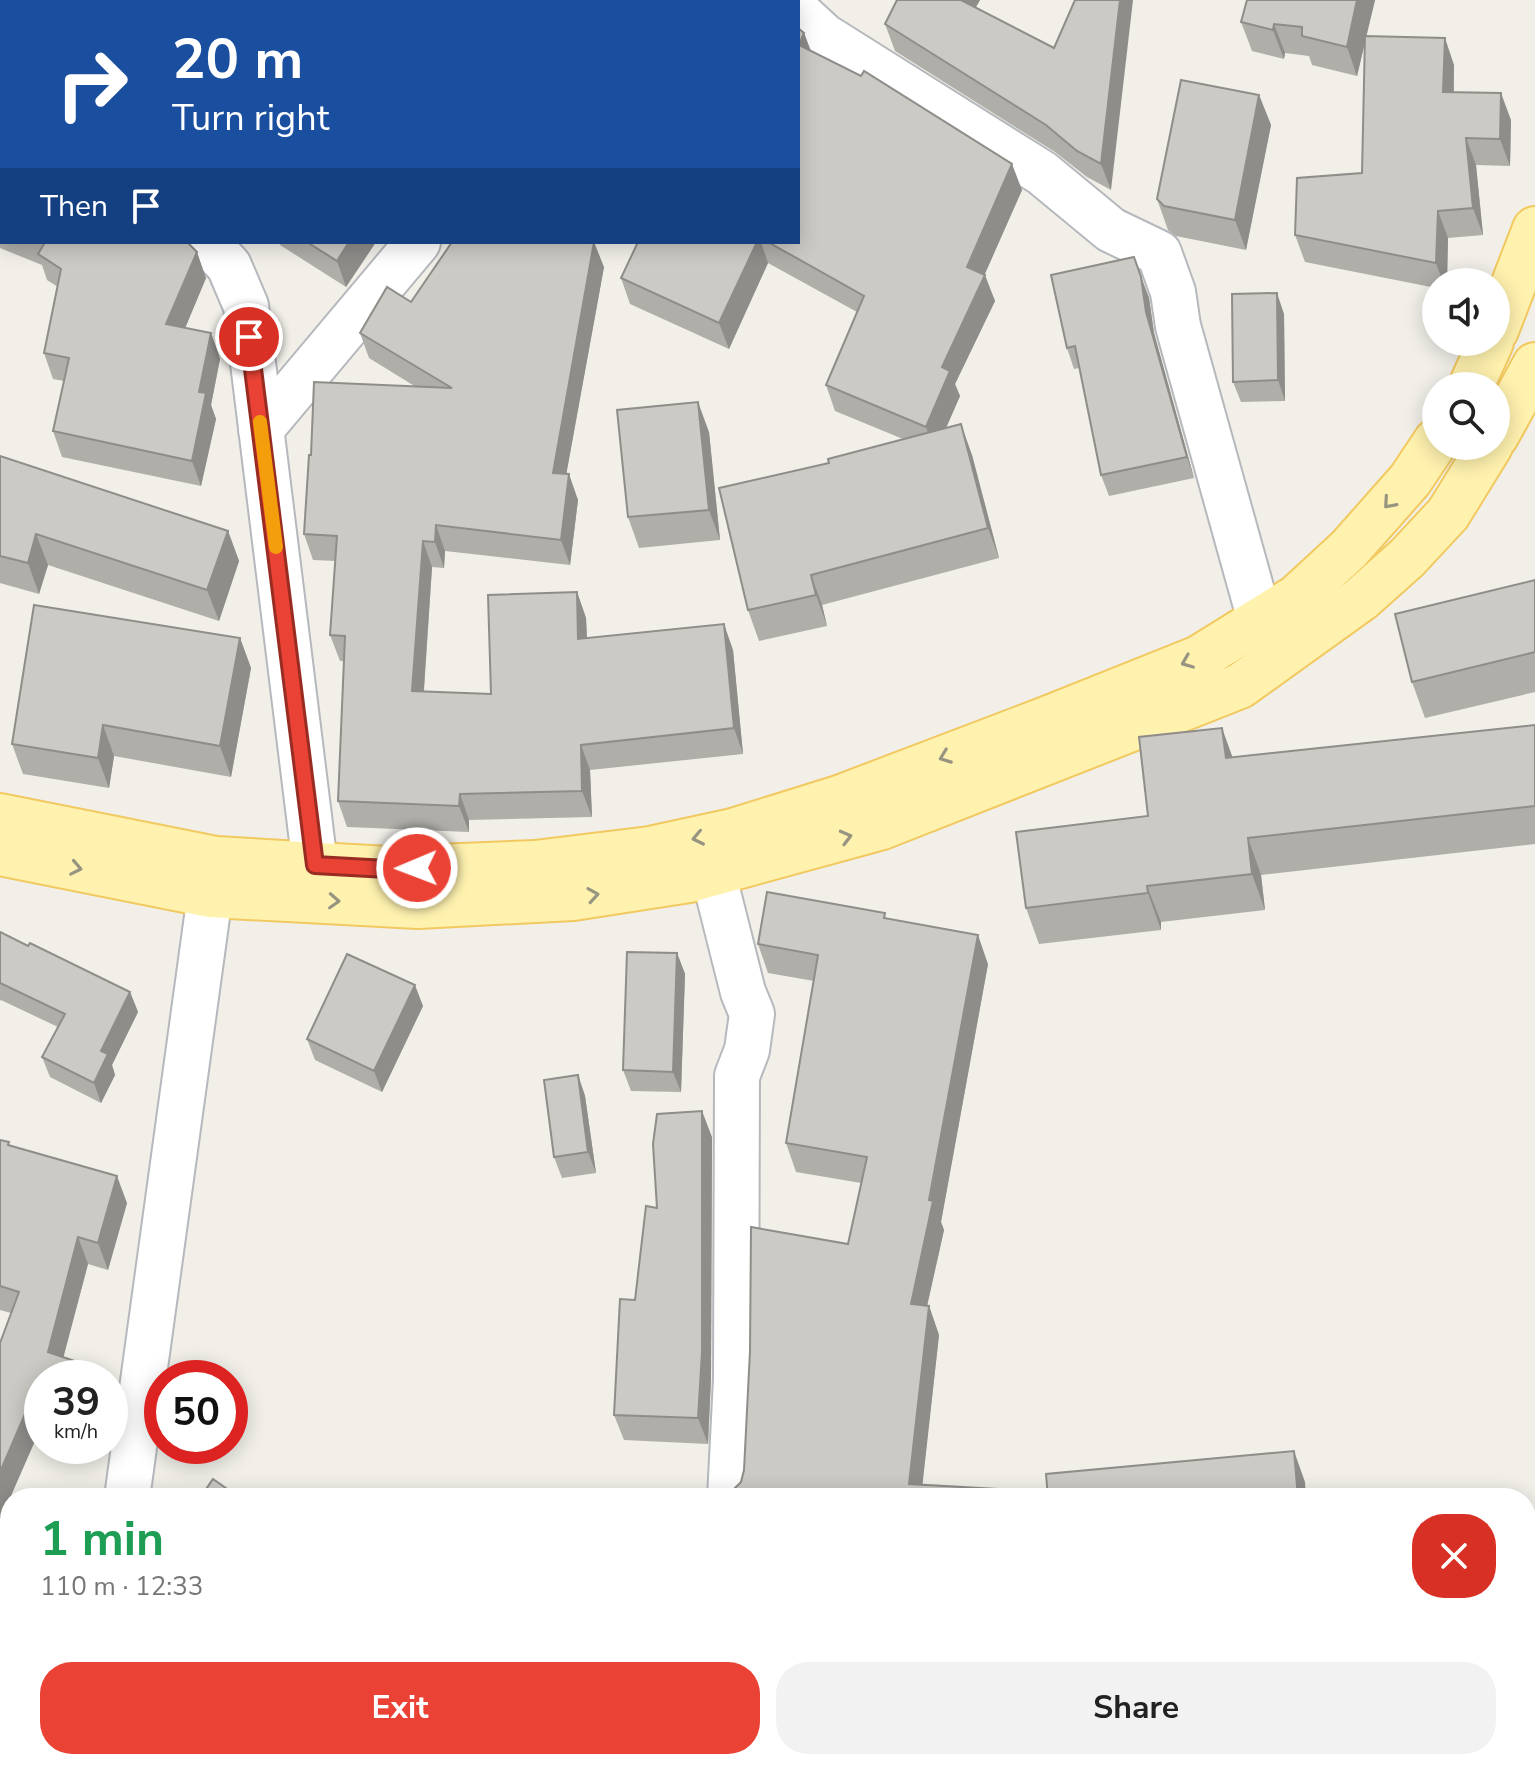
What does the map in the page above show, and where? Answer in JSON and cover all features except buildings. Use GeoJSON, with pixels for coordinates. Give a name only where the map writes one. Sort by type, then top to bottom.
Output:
{"type":"FeatureCollection","features":[{"type":"Feature","properties":{"kind":"main road"},"geometry":{"type":"LineString","coordinates":[[1510,294],[1535,229]]}},
{"type":"Feature","properties":{"kind":"main road"},"geometry":{"type":"LineString","coordinates":[[1510,411],[1535,365]]}},
{"type":"Feature","properties":{"kind":"main road"},"geometry":{"type":"LineString","coordinates":[[0,816],[216,859],[387,869],[535,863],[650,849],[733,831],[839,798],[1199,658],[1297,597],[1349,549],[1410,480],[1423,460]]}},
{"type":"Feature","properties":{"kind":"main road"},"geometry":{"type":"LineString","coordinates":[[0,853],[210,895],[418,906],[573,898],[689,880],[882,827],[1240,686],[1361,599],[1407,558],[1448,514],[1481,460]]}},
{"type":"Feature","properties":{"kind":"street"},"geometry":{"type":"LineString","coordinates":[[800,14],[824,36],[1042,173],[1111,230],[1159,253],[1173,292],[1178,326],[1260,620]]}},
{"type":"Feature","properties":{"kind":"street"},"geometry":{"type":"LineString","coordinates":[[209,244],[229,266],[246,306],[315,865]]}},
{"type":"Feature","properties":{"kind":"street"},"geometry":{"type":"LineString","coordinates":[[261,429],[416,244]]}},
{"type":"Feature","properties":{"kind":"street"},"geometry":{"type":"LineString","coordinates":[[713,873],[743,992],[752,1014],[747,1050],[737,1076],[736,1379],[731,1488]]}},
{"type":"Feature","properties":{"kind":"street"},"geometry":{"type":"LineString","coordinates":[[128,1488],[210,895]]}},
{"type":"Feature","properties":{"kind":"slow traffic"},"geometry":{"type":"LineString","coordinates":[[260,422],[276,547]]}},
{"type":"Feature","properties":{"kind":"route"},"geometry":{"type":"LineString","coordinates":[[249,337],[315,865],[417,868]]}}]}
